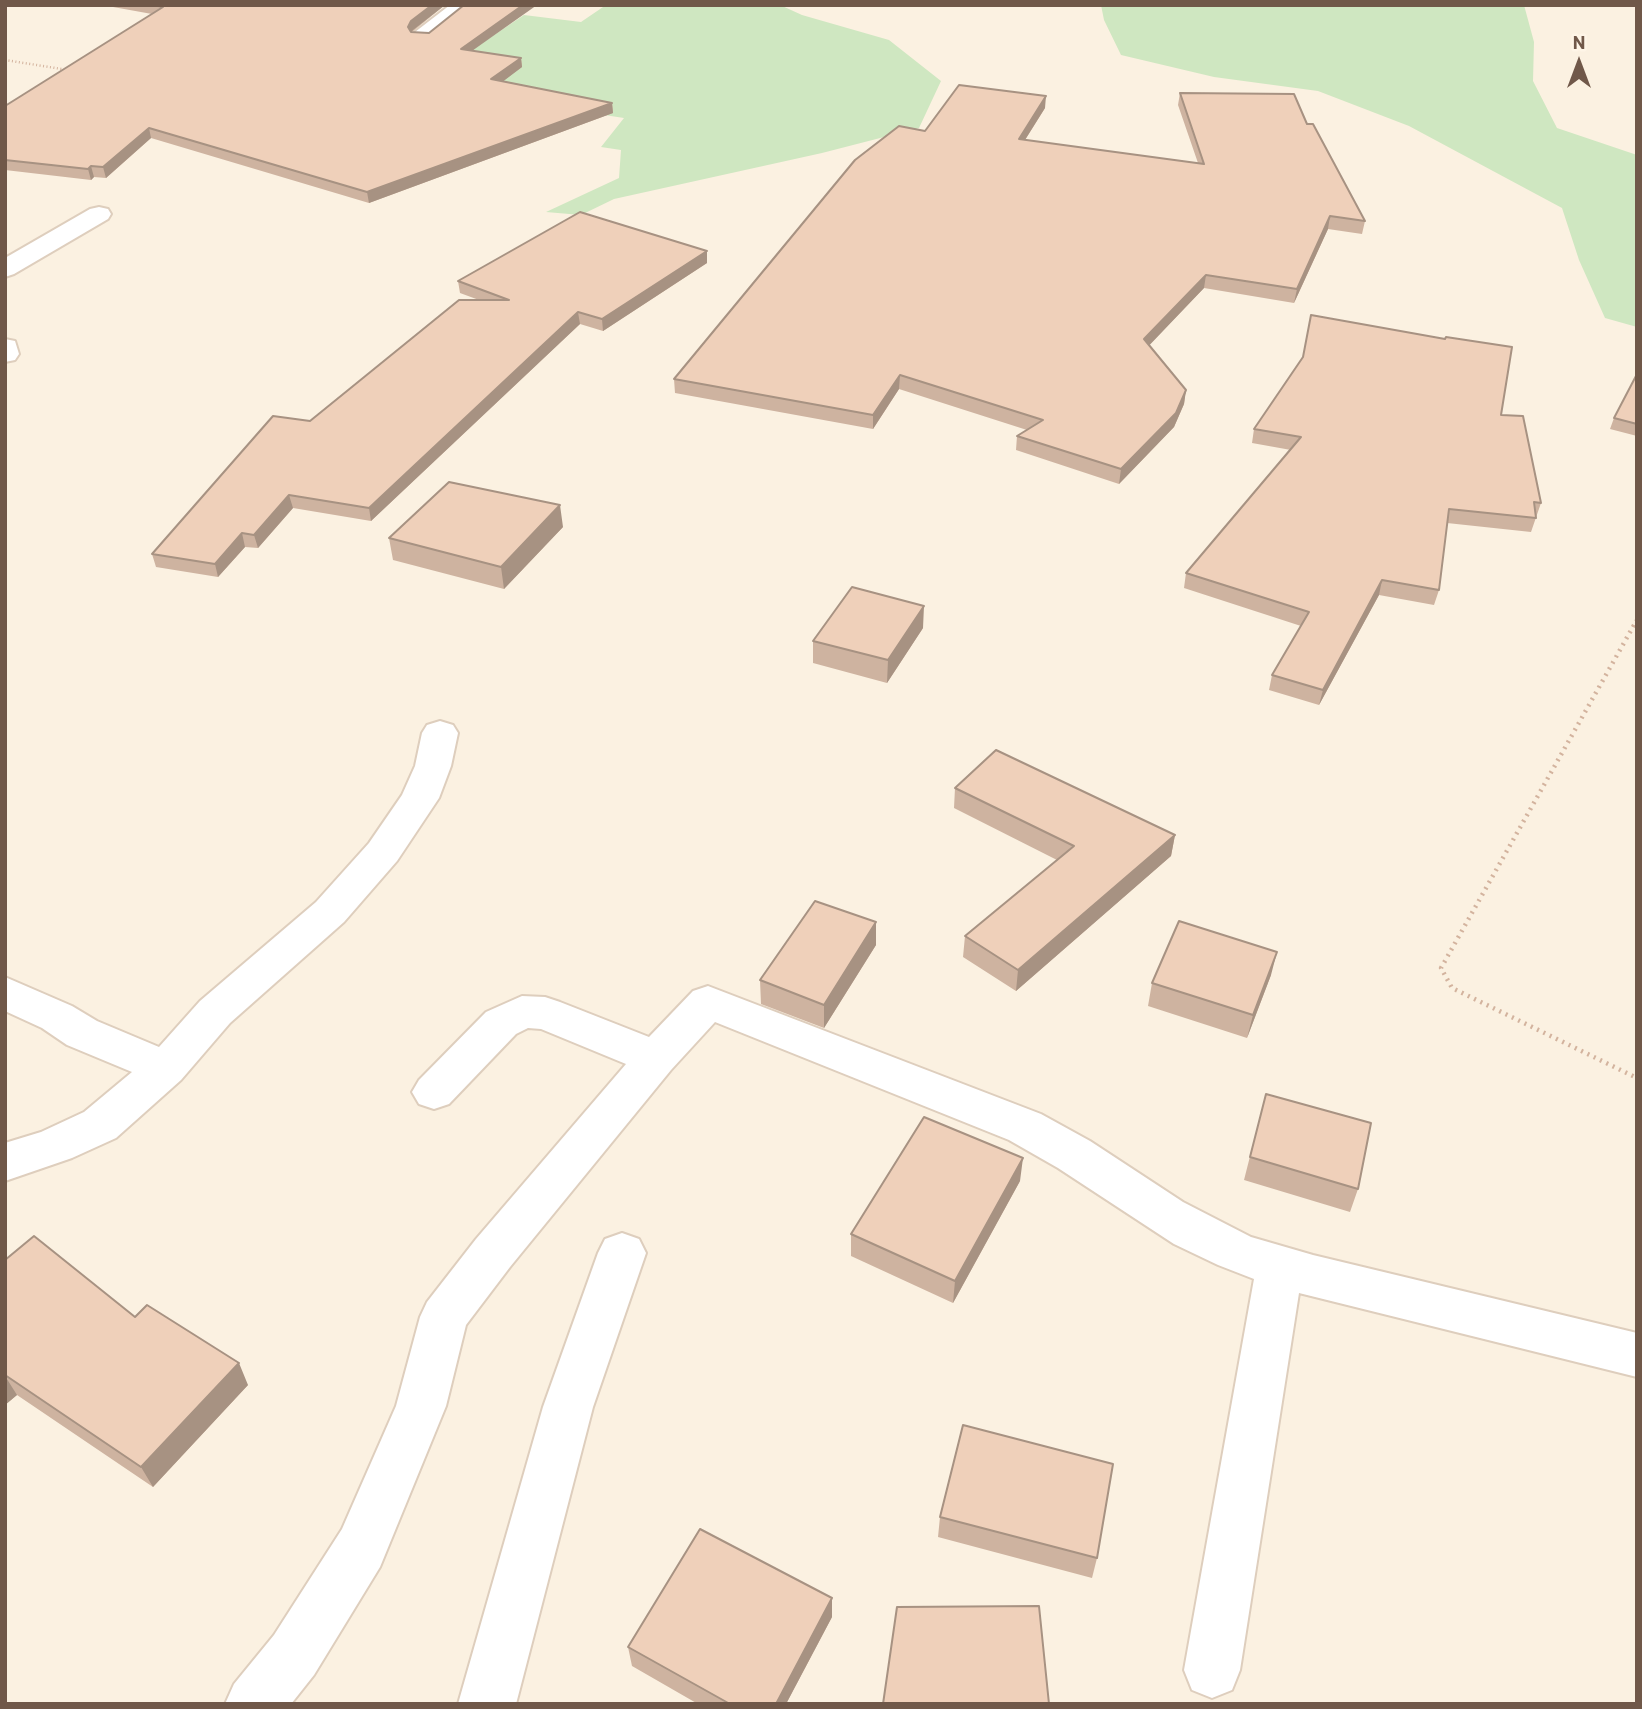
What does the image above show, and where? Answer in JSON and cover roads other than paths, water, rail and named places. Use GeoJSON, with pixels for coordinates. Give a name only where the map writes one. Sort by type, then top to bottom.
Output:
{"type":"FeatureCollection","features":[{"type":"Feature","properties":{"kind":"street"},"geometry":{"type":"LineString","coordinates":[[422,36],[463,5]]}},
{"type":"Feature","properties":{"kind":"street"},"geometry":{"type":"LineString","coordinates":[[5,269],[99,214]]}},
{"type":"Feature","properties":{"kind":"street"},"geometry":{"type":"LineString","coordinates":[[5,347],[5,354]]}},
{"type":"Feature","properties":{"kind":"street"},"geometry":{"type":"LineString","coordinates":[[5,1163],[100,1125],[166,1068],[215,1012],[330,912],[383,852],[420,798],[433,765],[440,733]]}},
{"type":"Feature","properties":{"kind":"street"},"geometry":{"type":"LineString","coordinates":[[5,993],[57,1017],[82,1033],[166,1068]]}},
{"type":"Feature","properties":{"kind":"street"},"geometry":{"type":"LineString","coordinates":[[254,1704],[294,1655],[361,1548],[421,1406],[444,1317],[493,1253],[656,1058],[708,1002],[1025,1127],[1058,1143],[1218,1244],[1280,1264],[1523,1330],[1637,1355]]}},
{"type":"Feature","properties":{"kind":"street"},"geometry":{"type":"LineString","coordinates":[[434,1092],[501,1023],[522,1012],[545,1013],[656,1058]]}},
{"type":"Feature","properties":{"kind":"street"},"geometry":{"type":"LineString","coordinates":[[487,1704],[568,1407],[622,1253]]}},
{"type":"Feature","properties":{"kind":"street"},"geometry":{"type":"LineString","coordinates":[[1212,1670],[1280,1264]]}}]}
